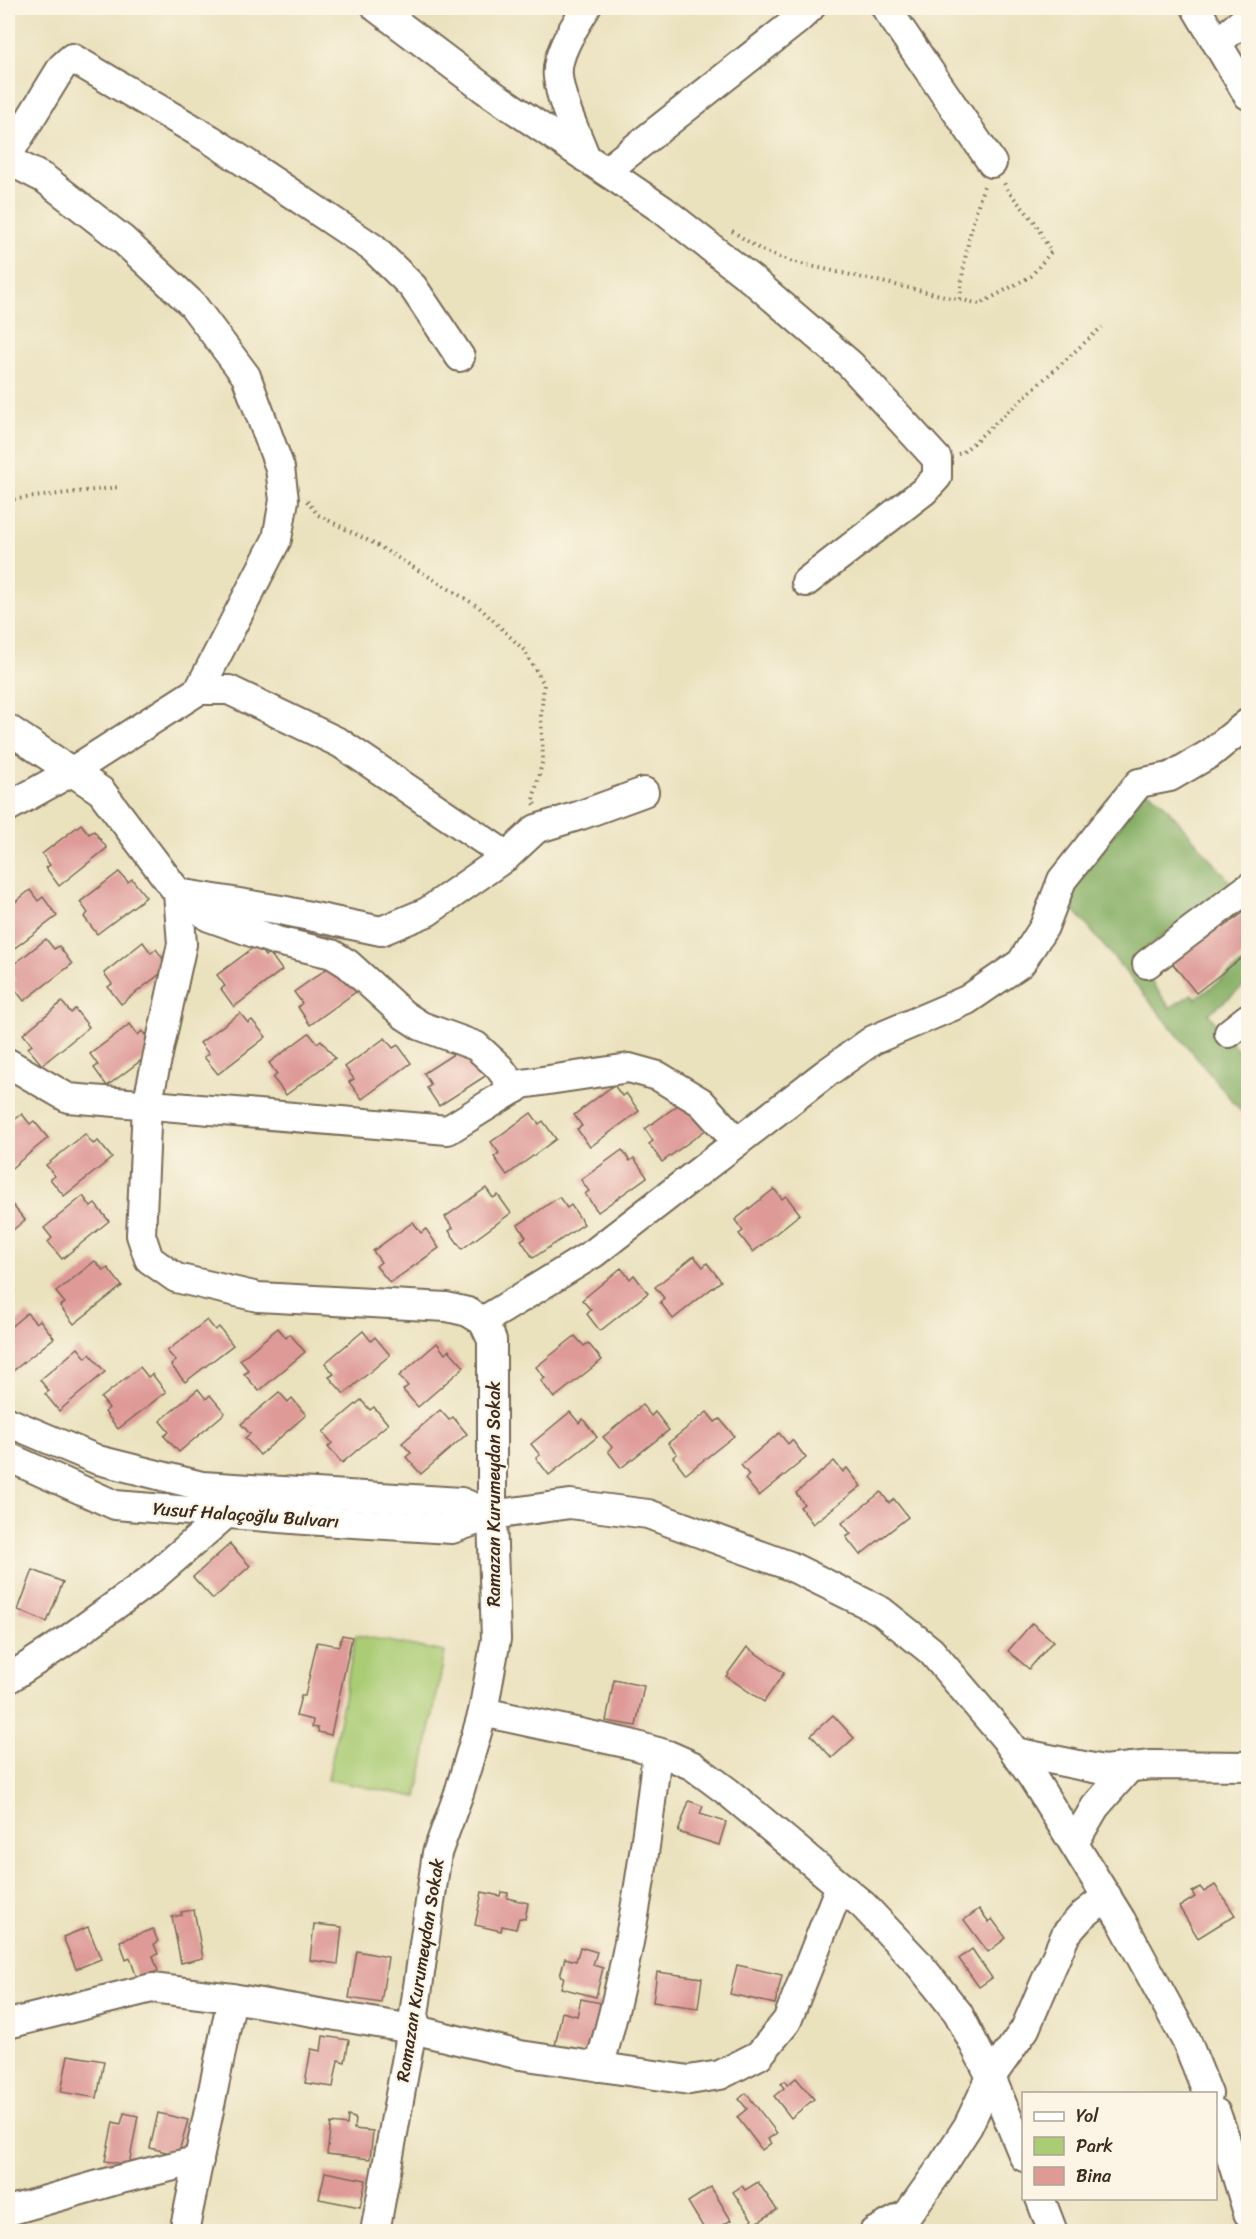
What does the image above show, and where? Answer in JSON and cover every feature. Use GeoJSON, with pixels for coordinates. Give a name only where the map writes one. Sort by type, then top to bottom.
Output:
{"type":"FeatureCollection","features":[{"type":"Feature","properties":{"kind":"street"},"geometry":{"type":"LineString","coordinates":[[377,8],[486,90],[663,210],[756,282],[850,364],[937,459],[937,477],[924,491],[807,582]]}},
{"type":"Feature","properties":{"kind":"street"},"geometry":{"type":"LineString","coordinates":[[585,8],[563,49],[557,76],[596,165]]}},
{"type":"Feature","properties":{"kind":"street"},"geometry":{"type":"LineString","coordinates":[[596,165],[762,49],[810,8]]}},
{"type":"Feature","properties":{"kind":"street"},"geometry":{"type":"LineString","coordinates":[[886,8],[992,163]]}},
{"type":"Feature","properties":{"kind":"street"},"geometry":{"type":"LineString","coordinates":[[1196,8],[1248,95]]}},
{"type":"Feature","properties":{"kind":"street"},"geometry":{"type":"LineString","coordinates":[[1217,43],[1248,17]]}},
{"type":"Feature","properties":{"kind":"street"},"geometry":{"type":"LineString","coordinates":[[8,807],[71,772],[199,690],[277,538],[284,500],[280,468],[246,376],[192,304],[122,239],[45,179],[8,158],[62,67],[72,58],[210,139],[373,248],[413,287],[460,357]]}},
{"type":"Feature","properties":{"kind":"street"},"geometry":{"type":"LineString","coordinates":[[199,690],[229,690],[340,743],[507,856]]}},
{"type":"Feature","properties":{"kind":"street"},"geometry":{"type":"LineString","coordinates":[[178,893],[182,944],[147,1105],[141,1235],[149,1259],[176,1278],[258,1297],[447,1307],[468,1312],[483,1321],[594,1253],[825,1074],[873,1040],[967,1000],[1021,963],[1044,927],[1062,880],[1139,783],[1170,777],[1211,753],[1248,723]]}},
{"type":"Feature","properties":{"kind":"street"},"geometry":{"type":"LineString","coordinates":[[8,729],[101,791],[178,893],[209,917],[277,941],[332,954],[348,964],[404,1016],[421,1026],[476,1046],[499,1067],[515,1089]]}},
{"type":"Feature","properties":{"kind":"street"},"geometry":{"type":"LineString","coordinates":[[178,893],[281,910],[381,931],[427,912],[507,856],[536,829],[644,792]]}},
{"type":"Feature","properties":{"kind":"street"},"geometry":{"type":"LineString","coordinates":[[1147,964],[1248,888]]}},
{"type":"Feature","properties":{"kind":"street"},"geometry":{"type":"LineString","coordinates":[[8,1064],[68,1098],[448,1130],[522,1084],[628,1068],[658,1076],[701,1102],[737,1142]]}},
{"type":"Feature","properties":{"kind":"street","name":"Ramazan Kurumeydan Sokak"},"geometry":{"type":"LineString","coordinates":[[375,2232],[412,2029],[437,1853],[459,1793],[483,1712],[496,1639],[492,1515],[492,1340],[483,1321]]}},
{"type":"Feature","properties":{"kind":"street","name":"Yusuf Halaçoğlu Bulvarı"},"geometry":{"type":"LineString","coordinates":[[8,1422],[98,1460],[202,1486],[461,1502],[492,1515]]}},
{"type":"Feature","properties":{"kind":"street","name":"Yusuf Halaçoğlu Bulvarı"},"geometry":{"type":"LineString","coordinates":[[8,1457],[115,1505],[452,1529],[492,1515],[570,1504],[648,1514],[790,1566],[880,1611],[932,1652],[1015,1752],[1107,1896],[1187,2042],[1207,2092]]}},
{"type":"Feature","properties":{"kind":"street"},"geometry":{"type":"LineString","coordinates":[[14,1667],[66,1641],[150,1580],[226,1514]]}},
{"type":"Feature","properties":{"kind":"street"},"geometry":{"type":"LineString","coordinates":[[483,1712],[657,1752],[693,1766],[728,1792],[862,1905],[918,1964],[958,2013],[991,2077],[1022,2154]]}},
{"type":"Feature","properties":{"kind":"street"},"geometry":{"type":"LineString","coordinates":[[599,2067],[616,2009],[648,1833],[657,1752]]}},
{"type":"Feature","properties":{"kind":"street"},"geometry":{"type":"LineString","coordinates":[[1015,1752],[1103,1770],[1152,1765],[1248,1766]]}},
{"type":"Feature","properties":{"kind":"street"},"geometry":{"type":"LineString","coordinates":[[1074,1843],[1095,1807],[1130,1767]]}},
{"type":"Feature","properties":{"kind":"street"},"geometry":{"type":"LineString","coordinates":[[8,2024],[152,1988],[232,1998],[412,2029],[520,2055],[689,2080],[720,2074],[759,2055],[787,2021],[840,1886]]}},
{"type":"Feature","properties":{"kind":"street"},"geometry":{"type":"LineString","coordinates":[[874,2232],[908,2214],[968,2126],[991,2077],[1025,2029],[1066,1934],[1082,1916],[1107,1896]]}},
{"type":"Feature","properties":{"kind":"street"},"geometry":{"type":"LineString","coordinates":[[184,2232],[232,1998]]}},
{"type":"Feature","properties":{"kind":"street"},"geometry":{"type":"LineString","coordinates":[[1217,2118],[1248,2213]]}},
{"type":"Feature","properties":{"kind":"street"},"geometry":{"type":"LineString","coordinates":[[8,2211],[113,2181],[199,2160]]}},
{"type":"Feature","properties":{"kind":"street"},"geometry":{"type":"LineString","coordinates":[[1040,2200],[1053,2232]]}},
{"type":"Feature","properties":{"kind":"path"},"geometry":{"type":"LineString","coordinates":[[960,299],[975,209],[992,163]]}},
{"type":"Feature","properties":{"kind":"path"},"geometry":{"type":"LineString","coordinates":[[723,226],[761,250],[793,262],[980,304],[1031,276],[1051,252],[1034,221],[1008,191],[992,163]]}},
{"type":"Feature","properties":{"kind":"path"},"geometry":{"type":"LineString","coordinates":[[937,459],[962,453],[1102,327]]}},
{"type":"Feature","properties":{"kind":"path"},"geometry":{"type":"LineString","coordinates":[[8,500],[120,488]]}},
{"type":"Feature","properties":{"kind":"path"},"geometry":{"type":"LineString","coordinates":[[305,499],[318,515],[375,544],[479,607],[524,650],[544,684],[540,716],[543,759],[533,800],[541,827]]}},
{"type":"Feature","properties":{"kind":"green space"},"geometry":{"type":"Polygon","coordinates":[[[1146,790],[1161,801],[1233,885],[1134,957],[1170,1008],[1192,994],[1196,999],[1248,959],[1248,983],[1208,1014],[1245,1058],[1248,1056],[1248,1120],[1066,900],[1146,790]]]}},
{"type":"Feature","properties":{"kind":"green space"},"geometry":{"type":"Polygon","coordinates":[[[356,1635],[445,1652],[417,1797],[328,1780],[356,1635]]]}},
{"type":"Feature","properties":{"kind":"building"},"geometry":{"type":"Polygon","coordinates":[[[81,824],[89,834],[94,831],[107,848],[59,886],[46,868],[50,865],[42,854],[81,824]]]}},
{"type":"Feature","properties":{"kind":"building"},"geometry":{"type":"Polygon","coordinates":[[[119,872],[128,882],[132,879],[146,897],[97,934],[84,917],[88,913],[80,902],[119,872]]]}},
{"type":"Feature","properties":{"kind":"building"},"geometry":{"type":"Polygon","coordinates":[[[30,890],[38,901],[43,897],[57,916],[8,953],[8,908],[30,890]]]}},
{"type":"Feature","properties":{"kind":"building"},"geometry":{"type":"Polygon","coordinates":[[[1248,900],[1248,953],[1196,993],[1169,959],[1179,951],[1182,956],[1205,939],[1201,935],[1219,921],[1224,927],[1244,912],[1241,906],[1248,900]]]}},
{"type":"Feature","properties":{"kind":"building"},"geometry":{"type":"Polygon","coordinates":[[[46,939],[54,949],[59,946],[72,964],[24,1001],[11,984],[15,980],[8,969],[46,939]]]}},
{"type":"Feature","properties":{"kind":"building"},"geometry":{"type":"Polygon","coordinates":[[[143,942],[151,953],[156,949],[169,967],[121,1004],[108,987],[112,984],[104,973],[143,942]]]}},
{"type":"Feature","properties":{"kind":"building"},"geometry":{"type":"Polygon","coordinates":[[[257,945],[265,956],[269,952],[282,970],[234,1007],[221,989],[225,986],[217,975],[257,945]]]}},
{"type":"Feature","properties":{"kind":"building"},"geometry":{"type":"Polygon","coordinates":[[[335,963],[360,989],[310,1025],[298,1007],[302,1003],[294,992],[335,963]]]}},
{"type":"Feature","properties":{"kind":"building"},"geometry":{"type":"Polygon","coordinates":[[[62,1002],[71,1013],[75,1009],[89,1027],[42,1065],[28,1048],[32,1045],[23,1034],[62,1002]]]}},
{"type":"Feature","properties":{"kind":"building"},"geometry":{"type":"Polygon","coordinates":[[[240,1013],[248,1023],[252,1020],[266,1037],[218,1074],[204,1057],[209,1054],[200,1043],[240,1013]]]}},
{"type":"Feature","properties":{"kind":"building"},"geometry":{"type":"Polygon","coordinates":[[[130,1024],[138,1035],[142,1031],[156,1049],[107,1086],[94,1068],[98,1065],[90,1054],[130,1024]]]}},
{"type":"Feature","properties":{"kind":"building"},"geometry":{"type":"Polygon","coordinates":[[[309,1033],[317,1043],[321,1040],[335,1058],[286,1095],[273,1078],[277,1074],[269,1063],[309,1033]]]}},
{"type":"Feature","properties":{"kind":"building"},"geometry":{"type":"Polygon","coordinates":[[[385,1038],[393,1048],[398,1045],[411,1063],[362,1099],[349,1082],[354,1079],[345,1067],[385,1038]]]}},
{"type":"Feature","properties":{"kind":"building"},"geometry":{"type":"Polygon","coordinates":[[[466,1046],[490,1073],[439,1106],[427,1088],[431,1085],[424,1073],[466,1046]]]}},
{"type":"Feature","properties":{"kind":"building"},"geometry":{"type":"Polygon","coordinates":[[[614,1085],[622,1096],[626,1093],[639,1111],[590,1147],[577,1129],[582,1126],[574,1115],[614,1085]]]}},
{"type":"Feature","properties":{"kind":"building"},"geometry":{"type":"Polygon","coordinates":[[[685,1100],[711,1126],[662,1162],[649,1144],[653,1141],[645,1129],[685,1100]]]}},
{"type":"Feature","properties":{"kind":"building"},"geometry":{"type":"Polygon","coordinates":[[[531,1113],[539,1124],[543,1121],[556,1139],[507,1175],[494,1157],[499,1153],[491,1142],[531,1113]]]}},
{"type":"Feature","properties":{"kind":"building"},"geometry":{"type":"Polygon","coordinates":[[[22,1114],[30,1124],[34,1121],[48,1138],[8,1171],[8,1125],[22,1114]]]}},
{"type":"Feature","properties":{"kind":"building"},"geometry":{"type":"Polygon","coordinates":[[[85,1134],[93,1144],[98,1141],[112,1158],[64,1196],[50,1179],[55,1176],[46,1165],[85,1134]]]}},
{"type":"Feature","properties":{"kind":"building"},"geometry":{"type":"Polygon","coordinates":[[[622,1150],[630,1161],[634,1158],[647,1177],[598,1212],[585,1194],[589,1191],[581,1180],[622,1150]]]}},
{"type":"Feature","properties":{"kind":"building"},"geometry":{"type":"Polygon","coordinates":[[[486,1188],[493,1198],[498,1195],[511,1213],[462,1249],[449,1231],[453,1228],[445,1217],[486,1188]]]}},
{"type":"Feature","properties":{"kind":"building"},"geometry":{"type":"Polygon","coordinates":[[[774,1189],[782,1199],[786,1196],[800,1214],[753,1252],[739,1234],[743,1231],[735,1220],[774,1189]]]}},
{"type":"Feature","properties":{"kind":"building"},"geometry":{"type":"Polygon","coordinates":[[[83,1196],[91,1207],[95,1204],[109,1221],[62,1259],[48,1242],[52,1238],[44,1228],[83,1196]]]}},
{"type":"Feature","properties":{"kind":"building"},"geometry":{"type":"Polygon","coordinates":[[[559,1197],[567,1208],[571,1205],[584,1224],[533,1258],[521,1240],[526,1237],[518,1225],[559,1197]]]}},
{"type":"Feature","properties":{"kind":"building"},"geometry":{"type":"Polygon","coordinates":[[[10,1202],[25,1220],[8,1234],[8,1205],[10,1202]]]}},
{"type":"Feature","properties":{"kind":"building"},"geometry":{"type":"Polygon","coordinates":[[[413,1222],[421,1233],[426,1229],[439,1248],[390,1283],[376,1266],[381,1262],[373,1251],[413,1222]]]}},
{"type":"Feature","properties":{"kind":"building"},"geometry":{"type":"Polygon","coordinates":[[[694,1256],[703,1267],[707,1263],[721,1281],[673,1319],[660,1302],[664,1298],[655,1287],[694,1256]]]}},
{"type":"Feature","properties":{"kind":"building"},"geometry":{"type":"Polygon","coordinates":[[[95,1261],[104,1271],[108,1268],[122,1286],[74,1324],[60,1306],[65,1303],[56,1292],[95,1261]]]}},
{"type":"Feature","properties":{"kind":"building"},"geometry":{"type":"Polygon","coordinates":[[[621,1268],[630,1279],[634,1275],[648,1293],[600,1331],[587,1314],[591,1310],[582,1300],[621,1268]]]}},
{"type":"Feature","properties":{"kind":"building"},"geometry":{"type":"Polygon","coordinates":[[[8,1280],[15,1290],[8,1296],[8,1280]]]}},
{"type":"Feature","properties":{"kind":"building"},"geometry":{"type":"Polygon","coordinates":[[[27,1313],[36,1323],[40,1320],[54,1338],[8,1375],[8,1329],[27,1313]]]}},
{"type":"Feature","properties":{"kind":"building"},"geometry":{"type":"Polygon","coordinates":[[[207,1320],[215,1330],[219,1327],[233,1345],[185,1382],[171,1365],[176,1361],[167,1351],[207,1320]]]}},
{"type":"Feature","properties":{"kind":"building"},"geometry":{"type":"Polygon","coordinates":[[[278,1328],[286,1338],[290,1334],[305,1352],[259,1391],[244,1374],[249,1371],[240,1360],[278,1328]]]}},
{"type":"Feature","properties":{"kind":"building"},"geometry":{"type":"Polygon","coordinates":[[[363,1331],[371,1341],[375,1337],[390,1355],[344,1394],[329,1377],[334,1374],[325,1363],[363,1331]]]}},
{"type":"Feature","properties":{"kind":"building"},"geometry":{"type":"Polygon","coordinates":[[[575,1336],[584,1346],[588,1343],[602,1360],[554,1398],[541,1381],[545,1378],[536,1367],[575,1336]]]}},
{"type":"Feature","properties":{"kind":"building"},"geometry":{"type":"Polygon","coordinates":[[[437,1343],[445,1354],[449,1350],[464,1367],[418,1407],[403,1390],[408,1386],[399,1376],[437,1343]]]}},
{"type":"Feature","properties":{"kind":"building"},"geometry":{"type":"Polygon","coordinates":[[[78,1348],[86,1358],[90,1354],[105,1372],[59,1411],[45,1394],[49,1391],[40,1380],[78,1348]]]}},
{"type":"Feature","properties":{"kind":"building"},"geometry":{"type":"Polygon","coordinates":[[[140,1367],[148,1377],[152,1374],[166,1392],[118,1429],[105,1412],[109,1408],[101,1398],[140,1367]]]}},
{"type":"Feature","properties":{"kind":"building"},"geometry":{"type":"Polygon","coordinates":[[[198,1389],[206,1399],[210,1395],[225,1413],[179,1452],[164,1436],[169,1432],[160,1421],[198,1389]]]}},
{"type":"Feature","properties":{"kind":"building"},"geometry":{"type":"Polygon","coordinates":[[[279,1392],[288,1402],[292,1398],[306,1415],[260,1455],[245,1438],[250,1434],[241,1424],[279,1392]]]}},
{"type":"Feature","properties":{"kind":"building"},"geometry":{"type":"Polygon","coordinates":[[[361,1400],[370,1410],[374,1407],[388,1424],[342,1463],[328,1447],[332,1443],[323,1432],[361,1400]]]}},
{"type":"Feature","properties":{"kind":"building"},"geometry":{"type":"Polygon","coordinates":[[[642,1405],[651,1416],[655,1412],[669,1430],[621,1468],[608,1451],[612,1447],[603,1437],[642,1405]]]}},
{"type":"Feature","properties":{"kind":"building"},"geometry":{"type":"Polygon","coordinates":[[[440,1410],[449,1420],[453,1417],[467,1434],[421,1474],[406,1457],[411,1453],[402,1443],[440,1410]]]}},
{"type":"Feature","properties":{"kind":"building"},"geometry":{"type":"Polygon","coordinates":[[[570,1412],[579,1423],[583,1419],[597,1437],[549,1475],[536,1458],[540,1455],[531,1444],[570,1412]]]}},
{"type":"Feature","properties":{"kind":"building"},"geometry":{"type":"Polygon","coordinates":[[[707,1412],[715,1422],[720,1419],[734,1436],[686,1474],[673,1457],[677,1454],[668,1443],[707,1412]]]}},
{"type":"Feature","properties":{"kind":"building"},"geometry":{"type":"Polygon","coordinates":[[[779,1433],[788,1444],[792,1440],[806,1458],[759,1496],[745,1479],[749,1475],[741,1465],[779,1433]]]}},
{"type":"Feature","properties":{"kind":"building"},"geometry":{"type":"Polygon","coordinates":[[[834,1461],[843,1472],[847,1468],[861,1486],[813,1524],[800,1507],[804,1504],[796,1493],[834,1461]]]}},
{"type":"Feature","properties":{"kind":"building"},"geometry":{"type":"Polygon","coordinates":[[[881,1492],[889,1503],[894,1499],[908,1517],[860,1555],[846,1537],[851,1534],[842,1523],[881,1492]]]}},
{"type":"Feature","properties":{"kind":"building"},"geometry":{"type":"Polygon","coordinates":[[[230,1544],[250,1566],[213,1599],[193,1577],[230,1544]]]}},
{"type":"Feature","properties":{"kind":"building"},"geometry":{"type":"Polygon","coordinates":[[[33,1570],[63,1582],[47,1622],[18,1610],[33,1570]]]}},
{"type":"Feature","properties":{"kind":"building"},"geometry":{"type":"Polygon","coordinates":[[[1032,1623],[1053,1641],[1029,1669],[1008,1651],[1032,1623]]]}},
{"type":"Feature","properties":{"kind":"building"},"geometry":{"type":"Polygon","coordinates":[[[342,1635],[352,1637],[331,1735],[318,1732],[318,1728],[312,1727],[313,1720],[296,1716],[301,1696],[305,1696],[317,1642],[339,1646],[342,1635]]]}},
{"type":"Feature","properties":{"kind":"building"},"geometry":{"type":"Polygon","coordinates":[[[747,1647],[784,1673],[764,1702],[726,1676],[747,1647]]]}},
{"type":"Feature","properties":{"kind":"building"},"geometry":{"type":"Polygon","coordinates":[[[614,1680],[644,1686],[636,1726],[606,1721],[614,1680]]]}},
{"type":"Feature","properties":{"kind":"building"},"geometry":{"type":"Polygon","coordinates":[[[833,1715],[854,1738],[832,1758],[811,1735],[833,1715]]]}},
{"type":"Feature","properties":{"kind":"building"},"geometry":{"type":"Polygon","coordinates":[[[689,1801],[703,1806],[700,1814],[726,1822],[719,1845],[678,1832],[689,1801]]]}},
{"type":"Feature","properties":{"kind":"building"},"geometry":{"type":"Polygon","coordinates":[[[1215,1885],[1235,1915],[1198,1938],[1179,1907],[1195,1897],[1192,1892],[1200,1887],[1204,1892],[1215,1885]]]}},
{"type":"Feature","properties":{"kind":"building"},"geometry":{"type":"Polygon","coordinates":[[[482,1892],[500,1896],[501,1892],[508,1893],[507,1898],[528,1903],[525,1919],[519,1918],[516,1929],[502,1926],[501,1931],[475,1925],[482,1892]]]}},
{"type":"Feature","properties":{"kind":"building"},"geometry":{"type":"Polygon","coordinates":[[[979,1909],[989,1922],[992,1919],[1006,1938],[988,1952],[964,1920],[979,1909]]]}},
{"type":"Feature","properties":{"kind":"building"},"geometry":{"type":"Polygon","coordinates":[[[194,1910],[203,1958],[181,1963],[172,1917],[182,1915],[181,1912],[194,1910]]]}},
{"type":"Feature","properties":{"kind":"building"},"geometry":{"type":"Polygon","coordinates":[[[314,1924],[342,1927],[338,1964],[310,1960],[314,1924]]]}},
{"type":"Feature","properties":{"kind":"building"},"geometry":{"type":"Polygon","coordinates":[[[88,1927],[101,1959],[76,1969],[63,1937],[88,1927]]]}},
{"type":"Feature","properties":{"kind":"building"},"geometry":{"type":"Polygon","coordinates":[[[153,1929],[158,1942],[154,1944],[158,1954],[153,1956],[158,1971],[137,1978],[130,1958],[126,1960],[120,1941],[153,1929]]]}},
{"type":"Feature","properties":{"kind":"building"},"geometry":{"type":"Polygon","coordinates":[[[580,1947],[597,1952],[593,1965],[603,1968],[596,1997],[561,1988],[564,1977],[560,1976],[565,1958],[576,1961],[580,1947]]]}},
{"type":"Feature","properties":{"kind":"building"},"geometry":{"type":"Polygon","coordinates":[[[972,1949],[992,1978],[979,1987],[959,1959],[972,1949]]]}},
{"type":"Feature","properties":{"kind":"building"},"geometry":{"type":"Polygon","coordinates":[[[357,1951],[388,1957],[381,2003],[349,1998],[357,1951]]]}},
{"type":"Feature","properties":{"kind":"building"},"geometry":{"type":"Polygon","coordinates":[[[737,1965],[782,1975],[775,2004],[730,1994],[737,1965]]]}},
{"type":"Feature","properties":{"kind":"building"},"geometry":{"type":"Polygon","coordinates":[[[657,1972],[702,1978],[698,2008],[653,2002],[657,1972]]]}},
{"type":"Feature","properties":{"kind":"building"},"geometry":{"type":"Polygon","coordinates":[[[581,1999],[606,2004],[591,2053],[555,2046],[562,2012],[577,2016],[581,1999]]]}},
{"type":"Feature","properties":{"kind":"building"},"geometry":{"type":"Polygon","coordinates":[[[323,2036],[349,2040],[345,2062],[338,2060],[333,2087],[305,2083],[311,2049],[321,2051],[323,2036]]]}},
{"type":"Feature","properties":{"kind":"building"},"geometry":{"type":"Polygon","coordinates":[[[68,2055],[104,2061],[97,2098],[61,2092],[68,2055]]]}},
{"type":"Feature","properties":{"kind":"building"},"geometry":{"type":"Polygon","coordinates":[[[796,2078],[814,2099],[791,2118],[774,2096],[784,2088],[781,2084],[785,2081],[787,2085],[796,2078]]]}},
{"type":"Feature","properties":{"kind":"building"},"geometry":{"type":"Polygon","coordinates":[[[746,2093],[777,2133],[768,2139],[771,2143],[762,2150],[737,2117],[747,2109],[739,2099],[746,2093]]]}},
{"type":"Feature","properties":{"kind":"building"},"geometry":{"type":"Polygon","coordinates":[[[124,2113],[138,2116],[129,2165],[105,2161],[113,2122],[121,2124],[124,2113]]]}},
{"type":"Feature","properties":{"kind":"building"},"geometry":{"type":"Polygon","coordinates":[[[158,2113],[188,2120],[178,2155],[150,2148],[158,2113]]]}},
{"type":"Feature","properties":{"kind":"building"},"geometry":{"type":"Polygon","coordinates":[[[348,2116],[355,2118],[354,2129],[373,2131],[370,2159],[327,2154],[331,2123],[347,2125],[348,2116]]]}},
{"type":"Feature","properties":{"kind":"building"},"geometry":{"type":"Polygon","coordinates":[[[325,2172],[366,2180],[360,2207],[319,2199],[325,2172]]]}},
{"type":"Feature","properties":{"kind":"building"},"geometry":{"type":"Polygon","coordinates":[[[758,2182],[777,2210],[755,2224],[733,2192],[742,2186],[745,2190],[758,2182]]]}},
{"type":"Feature","properties":{"kind":"building"},"geometry":{"type":"Polygon","coordinates":[[[711,2187],[731,2220],[712,2232],[706,2232],[688,2202],[711,2187]]]}}]}
